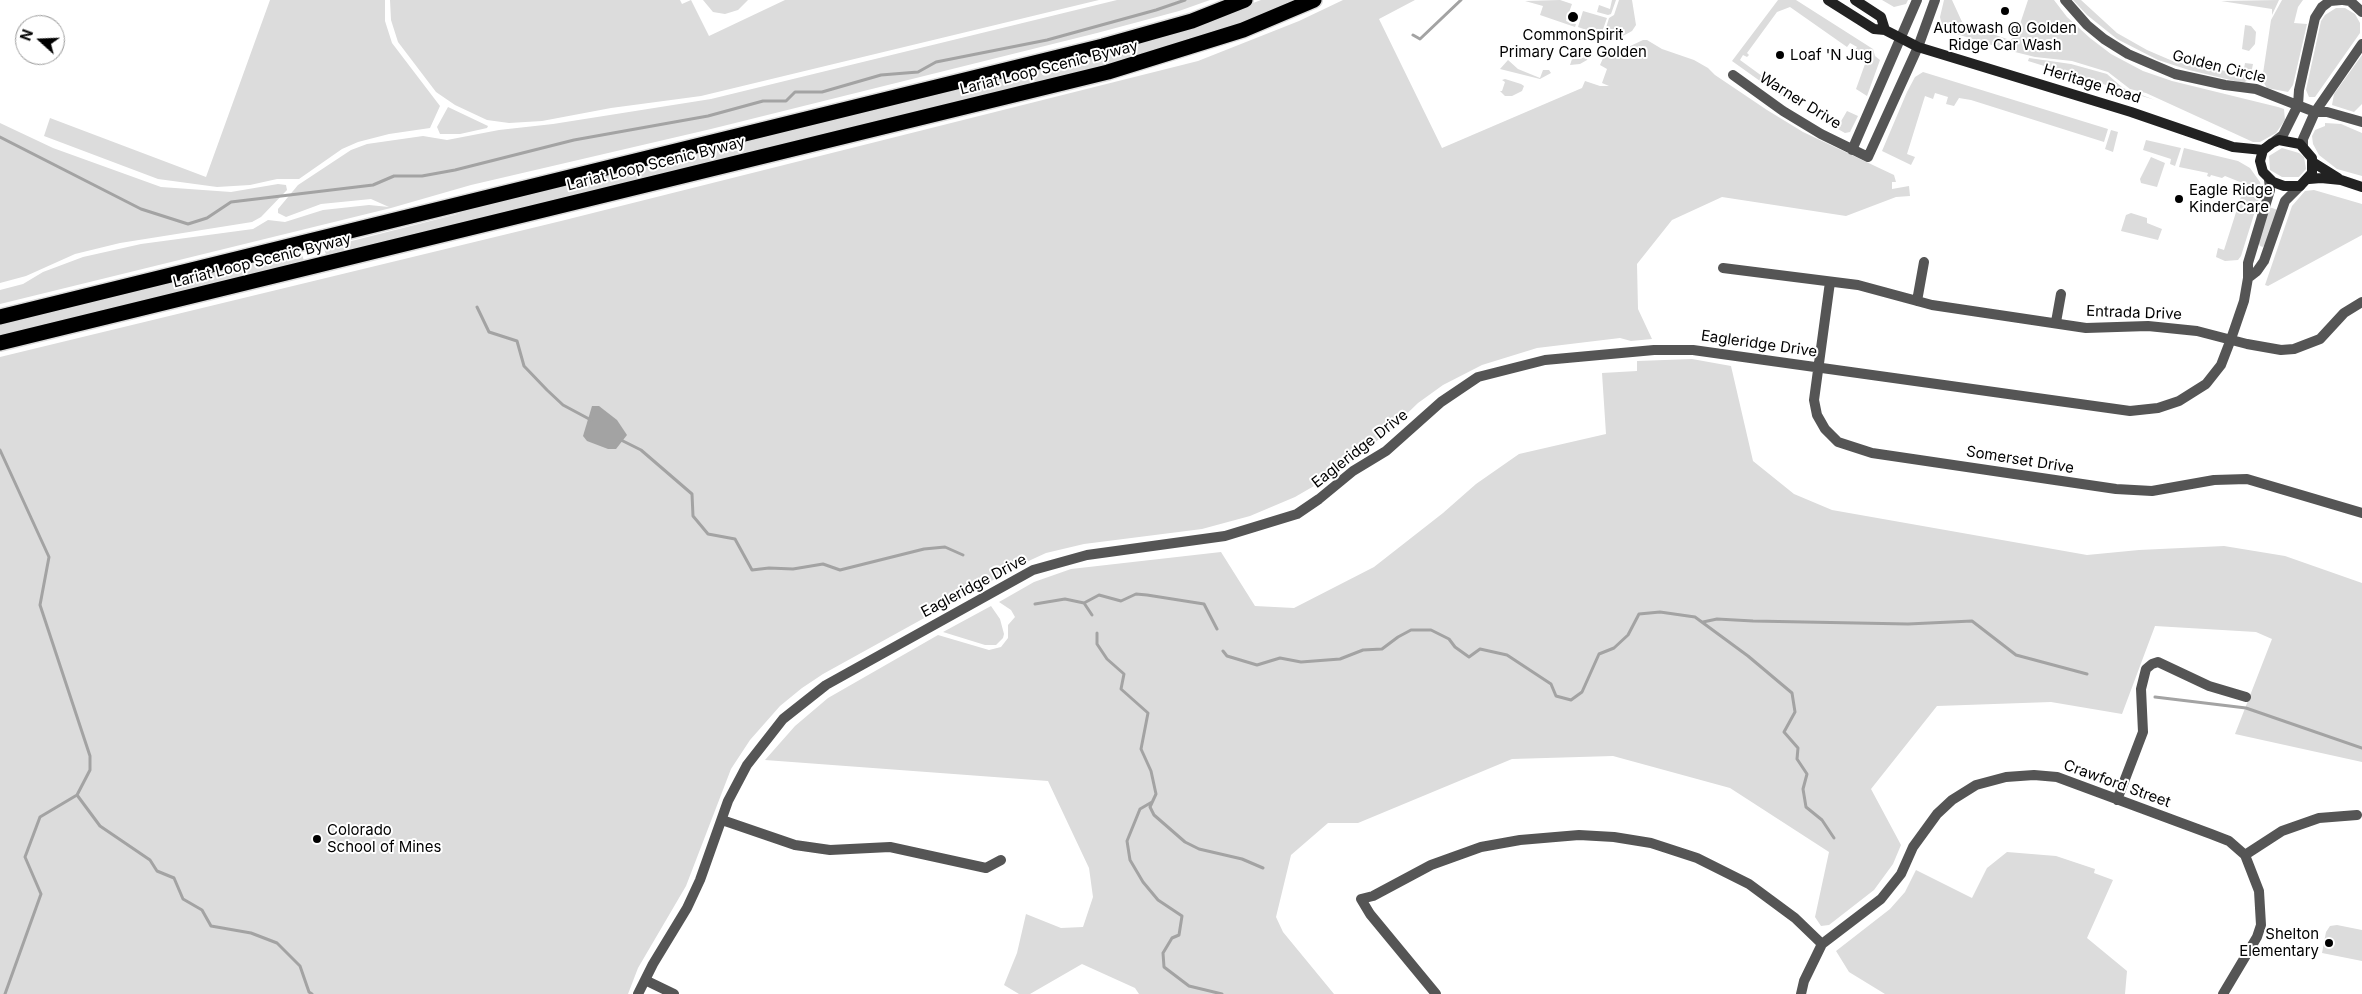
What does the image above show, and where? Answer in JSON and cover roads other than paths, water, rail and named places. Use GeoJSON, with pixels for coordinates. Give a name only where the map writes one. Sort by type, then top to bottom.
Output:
{"type":"FeatureCollection","features":[{"type":"Feature","properties":{"kind":"highway","name":"Lariat Loop Scenic Byway"},"geometry":{"type":"LineString","coordinates":[[0,316],[1104,46],[1192,21],[1245,0]]}},
{"type":"Feature","properties":{"kind":"highway","name":"Lariat Loop Scenic Byway"},"geometry":{"type":"LineString","coordinates":[[0,344],[1108,72],[1234,33],[1314,0]]}},
{"type":"Feature","properties":{"kind":"highway"},"geometry":{"type":"LineString","coordinates":[[310,240],[316,266]]}},
{"type":"Feature","properties":{"kind":"main road","name":"Heritage Road"},"geometry":{"type":"LineString","coordinates":[[1828,0],[1874,29],[1885,30],[1918,47],[2131,112],[2233,147],[2249,156],[2261,168]]}},
{"type":"Feature","properties":{"kind":"main road","name":"Heritage Road"},"geometry":{"type":"LineString","coordinates":[[1855,0],[1881,17],[1885,30]]}},
{"type":"Feature","properties":{"kind":"main road"},"geometry":{"type":"LineString","coordinates":[[2341,180],[2314,163],[2311,155],[2303,146],[2288,141],[2275,141],[2263,150],[2260,158],[2261,168],[2269,179],[2284,186],[2300,186],[2309,179],[2321,178],[2341,180],[2362,187]]}},
{"type":"Feature","properties":{"kind":"main road","name":"Heritage Road"},"geometry":{"type":"LineString","coordinates":[[2233,147],[2263,150]]}},
{"type":"Feature","properties":{"kind":"main road"},"geometry":{"type":"LineString","coordinates":[[2309,179],[2314,163]]}},
{"type":"Feature","properties":{"kind":"street","name":"Warner Drive"},"geometry":{"type":"LineString","coordinates":[[1852,150],[1900,39],[1913,14],[1917,0]]}},
{"type":"Feature","properties":{"kind":"street","name":"Warner Drive"},"geometry":{"type":"LineString","coordinates":[[1733,75],[1783,111],[1868,157],[1918,47],[1935,0]]}},
{"type":"Feature","properties":{"kind":"street","name":"Golden Circle"},"geometry":{"type":"LineString","coordinates":[[2065,0],[2087,25],[2128,54],[2175,74],[2256,90],[2315,112],[2327,112],[2362,122]]}},
{"type":"Feature","properties":{"kind":"street"},"geometry":{"type":"LineString","coordinates":[[2275,141],[2283,135],[2298,105],[2315,18],[2322,7],[2330,1],[2342,0],[2350,1],[2362,12]]}},
{"type":"Feature","properties":{"kind":"street"},"geometry":{"type":"LineString","coordinates":[[2303,146],[2303,139],[2315,112],[2362,44]]}},
{"type":"Feature","properties":{"kind":"street","name":"Eagleridge Drive"},"geometry":{"type":"LineString","coordinates":[[638,994],[687,908],[700,880],[728,802],[747,765],[783,719],[826,685],[1033,570],[1087,555],[1225,536],[1297,514],[1319,500],[1353,471],[1386,451],[1441,402],[1478,378],[1545,360],[1654,350],[1693,350],[2130,411],[2165,406],[2197,391],[2206,384],[2220,365],[2231,339],[2248,278],[2248,263],[2270,190],[2269,179]]}},
{"type":"Feature","properties":{"kind":"street","name":"Eagleridge Drive"},"geometry":{"type":"LineString","coordinates":[[2248,278],[2257,271],[2264,260],[2287,197],[2300,186]]}},
{"type":"Feature","properties":{"kind":"street"},"geometry":{"type":"LineString","coordinates":[[1917,301],[1924,262]]}},
{"type":"Feature","properties":{"kind":"street","name":"Entrada Drive"},"geometry":{"type":"LineString","coordinates":[[1723,268],[1858,285],[1917,301],[2086,328],[2148,326],[2174,328],[2218,335],[2266,349],[2294,349],[2320,339],[2344,313],[2362,302]]}},
{"type":"Feature","properties":{"kind":"street","name":"Somerset Drive"},"geometry":{"type":"LineString","coordinates":[[1830,282],[1814,400],[1817,415],[1825,429],[1838,442],[1854,449],[2131,490],[2152,491],[2214,480],[2247,479],[2362,514]]}},
{"type":"Feature","properties":{"kind":"street"},"geometry":{"type":"LineString","coordinates":[[2056,322],[2061,294]]}},
{"type":"Feature","properties":{"kind":"street"},"geometry":{"type":"LineString","coordinates":[[2117,800],[2143,732],[2141,689],[2146,669],[2152,664],[2158,662],[2209,686],[2246,697]]}},
{"type":"Feature","properties":{"kind":"street","name":"Crawford Street"},"geometry":{"type":"LineString","coordinates":[[1826,941],[1881,899],[1901,874],[1913,847],[1937,814],[1952,800],[1976,785],[2006,777],[2034,775],[2056,777],[2220,838],[2229,842],[2245,855]]}},
{"type":"Feature","properties":{"kind":"street"},"geometry":{"type":"LineString","coordinates":[[2223,994],[2257,937],[2261,925],[2259,891],[2245,855],[2282,831],[2318,818],[2356,815]]}},
{"type":"Feature","properties":{"kind":"street"},"geometry":{"type":"LineString","coordinates":[[722,820],[795,845],[830,850],[890,847],[986,868],[1001,860]]}},
{"type":"Feature","properties":{"kind":"street"},"geometry":{"type":"LineString","coordinates":[[1436,994],[1370,914],[1361,899],[1373,896],[1431,864],[1480,847],[1520,840],[1579,835],[1651,843],[1697,858],[1749,884],[1826,941],[1806,976],[1801,994]]}},
{"type":"Feature","properties":{"kind":"street"},"geometry":{"type":"LineString","coordinates":[[645,980],[674,994]]}},
{"type":"Feature","properties":{"kind":"waterway"},"geometry":{"type":"LineString","coordinates":[[0,137],[141,209],[188,224],[207,218],[231,202],[373,185],[394,176],[422,176],[455,170],[574,140],[708,116],[763,101],[786,101],[795,92],[822,92],[881,75],[918,72],[936,62],[1047,40],[1156,10],[1185,0]]}},
{"type":"Feature","properties":{"kind":"waterway"},"geometry":{"type":"LineString","coordinates":[[1413,35],[1420,39],[1461,0]]}},
{"type":"Feature","properties":{"kind":"waterway"},"geometry":{"type":"LineString","coordinates":[[477,307],[489,332],[517,341],[524,366],[547,390],[563,405],[591,420]]}},
{"type":"Feature","properties":{"kind":"waterway"},"geometry":{"type":"LineString","coordinates":[[619,439],[641,450],[692,494],[693,516],[708,534],[735,539],[752,570],[769,568],[793,569],[823,564],[840,570],[924,549],[945,547],[963,555]]}},
{"type":"Feature","properties":{"kind":"waterway"},"geometry":{"type":"LineString","coordinates":[[0,450],[49,557],[40,605],[90,756],[90,770],[77,795],[100,826],[150,860],[157,871],[174,878],[183,899],[202,910],[211,926],[251,933],[277,943],[300,966],[309,992],[312,994]]}},
{"type":"Feature","properties":{"kind":"waterway"},"geometry":{"type":"LineString","coordinates":[[1035,604],[1065,599],[1084,603],[1099,595],[1121,601],[1136,594],[1147,595],[1204,604],[1217,629]]}},
{"type":"Feature","properties":{"kind":"waterway"},"geometry":{"type":"LineString","coordinates":[[1084,603],[1092,615]]}},
{"type":"Feature","properties":{"kind":"waterway"},"geometry":{"type":"LineString","coordinates":[[1223,651],[1227,656],[1257,665],[1280,658],[1301,662],[1340,659],[1363,650],[1382,649],[1411,630],[1431,630],[1449,639],[1455,647],[1469,657],[1480,649],[1507,655],[1551,684],[1556,696],[1571,700],[1582,692],[1599,654],[1614,648],[1628,635],[1639,614],[1660,612],[1695,617],[1748,656],[1792,693],[1795,712],[1784,732],[1798,748],[1797,759],[1807,774],[1803,789],[1806,807],[1822,820],[1834,838]]}},
{"type":"Feature","properties":{"kind":"waterway"},"geometry":{"type":"LineString","coordinates":[[1703,622],[1717,619],[1908,624],[1972,621],[2016,655],[2087,674]]}},
{"type":"Feature","properties":{"kind":"waterway"},"geometry":{"type":"LineString","coordinates":[[1097,633],[1097,644],[1107,659],[1124,674],[1121,689],[1148,713],[1141,749],[1151,771],[1156,794],[1150,807],[1154,815],[1185,842],[1199,849],[1242,859],[1263,868]]}},
{"type":"Feature","properties":{"kind":"waterway"},"geometry":{"type":"LineString","coordinates":[[2155,697],[2246,708],[2362,748]]}},
{"type":"Feature","properties":{"kind":"waterway"},"geometry":{"type":"LineString","coordinates":[[5,994],[41,894],[25,857],[40,817],[77,795]]}},
{"type":"Feature","properties":{"kind":"waterway"},"geometry":{"type":"LineString","coordinates":[[1152,802],[1140,809],[1127,841],[1130,860],[1143,882],[1158,900],[1182,916],[1179,935],[1172,938],[1163,953],[1164,967],[1189,986],[1222,994]]}},
{"type":"Feature","properties":{"kind":"place","name":"Autowash @ Golden Ridge Car Wash"},"geometry":{"type":"Point","coordinates":[2005,11]}},
{"type":"Feature","properties":{"kind":"place","name":"CommonSpirit Primary Care Golden"},"geometry":{"type":"Point","coordinates":[1573,17]}},
{"type":"Feature","properties":{"kind":"place","name":"Loaf 'N Jug"},"geometry":{"type":"Point","coordinates":[1780,55]}},
{"type":"Feature","properties":{"kind":"place","name":"Eagle Ridge KinderCare"},"geometry":{"type":"Point","coordinates":[2179,199]}},
{"type":"Feature","properties":{"kind":"place","name":"Colorado School of Mines"},"geometry":{"type":"Point","coordinates":[317,839]}},
{"type":"Feature","properties":{"kind":"place","name":"Shelton Elementary"},"geometry":{"type":"Point","coordinates":[2329,943]}}]}
